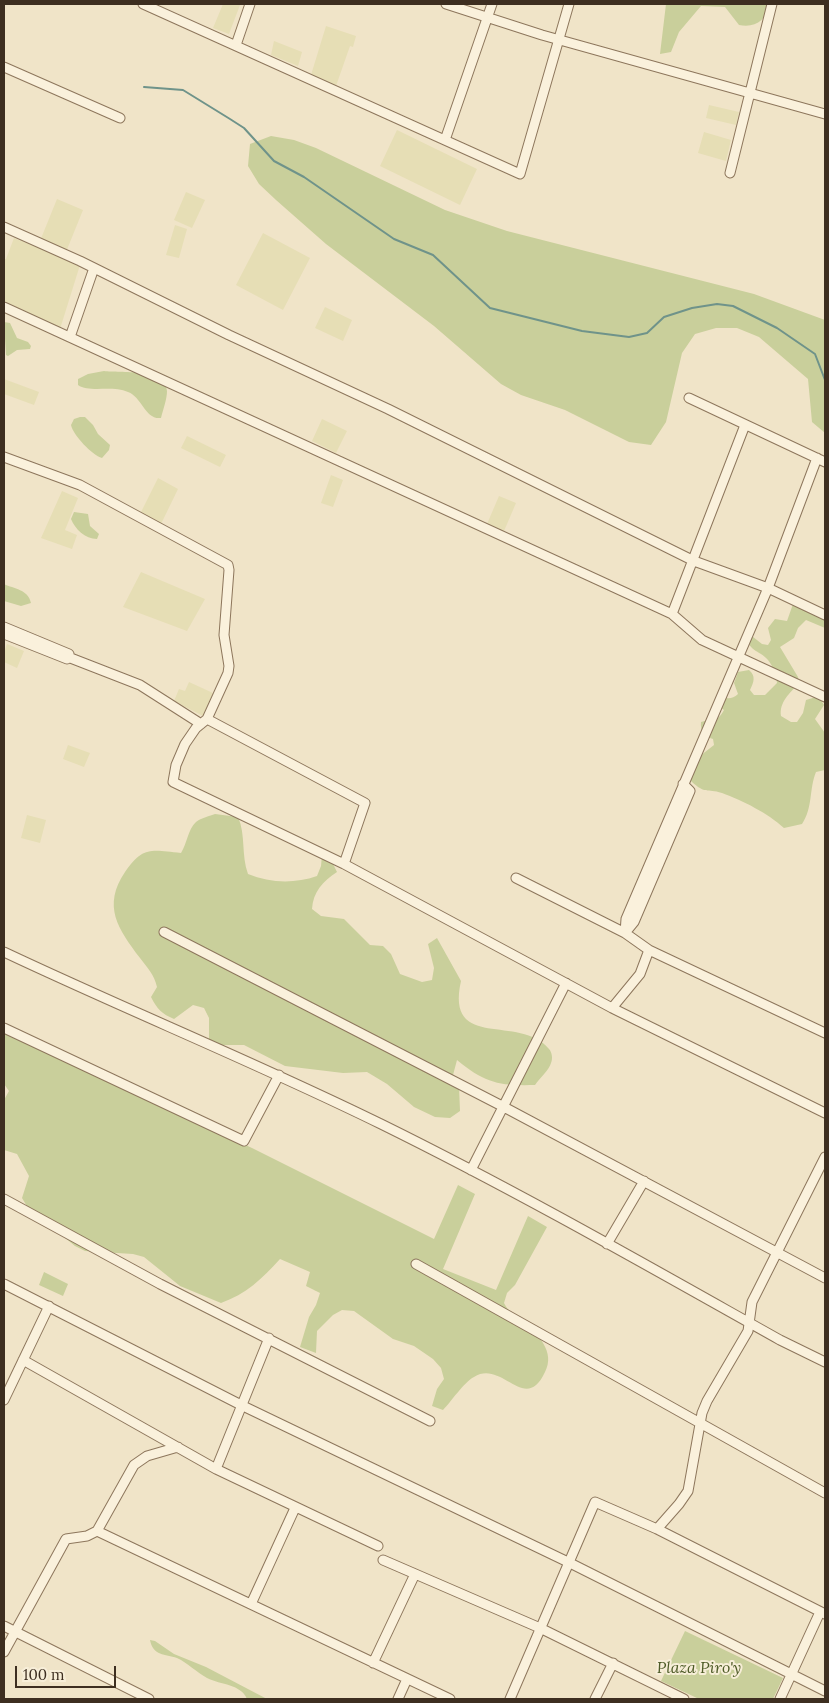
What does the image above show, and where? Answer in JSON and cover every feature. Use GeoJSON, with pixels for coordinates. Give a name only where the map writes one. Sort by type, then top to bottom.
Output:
{"type":"FeatureCollection","features":[{"type":"Feature","properties":{"kind":"street"},"geometry":{"type":"LineString","coordinates":[[143,4],[520,174],[569,4]]}},
{"type":"Feature","properties":{"kind":"street"},"geometry":{"type":"LineString","coordinates":[[236,45],[250,4]]}},
{"type":"Feature","properties":{"kind":"street"},"geometry":{"type":"LineString","coordinates":[[446,4],[489,16],[560,40],[825,114]]}},
{"type":"Feature","properties":{"kind":"street"},"geometry":{"type":"LineString","coordinates":[[445,140],[492,4]]}},
{"type":"Feature","properties":{"kind":"street"},"geometry":{"type":"LineString","coordinates":[[730,173],[772,4]]}},
{"type":"Feature","properties":{"kind":"street"},"geometry":{"type":"LineString","coordinates":[[4,67],[120,118]]}},
{"type":"Feature","properties":{"kind":"street"},"geometry":{"type":"LineString","coordinates":[[4,227],[388,409],[694,561],[768,588],[825,615]]}},
{"type":"Feature","properties":{"kind":"street"},"geometry":{"type":"LineString","coordinates":[[70,337],[94,268]]}},
{"type":"Feature","properties":{"kind":"street"},"geometry":{"type":"LineString","coordinates":[[4,307],[672,614],[702,640],[825,697]]}},
{"type":"Feature","properties":{"kind":"street"},"geometry":{"type":"LineString","coordinates":[[625,933],[626,919],[687,788],[738,656],[821,460],[689,398]]}},
{"type":"Feature","properties":{"kind":"street"},"geometry":{"type":"LineString","coordinates":[[672,614],[745,425]]}},
{"type":"Feature","properties":{"kind":"street"},"geometry":{"type":"LineString","coordinates":[[4,457],[80,485],[228,565],[224,635],[229,666],[204,722],[190,736],[182,751],[176,765],[173,782],[344,864],[612,1008],[825,1114]]}},
{"type":"Feature","properties":{"kind":"street"},"geometry":{"type":"LineString","coordinates":[[4,627],[68,657]]}},
{"type":"Feature","properties":{"kind":"street"},"geometry":{"type":"LineString","coordinates":[[4,634],[140,685],[204,722],[365,803],[344,864]]}},
{"type":"Feature","properties":{"kind":"street"},"geometry":{"type":"LineString","coordinates":[[516,878],[625,933],[649,950],[825,1033]]}},
{"type":"Feature","properties":{"kind":"street"},"geometry":{"type":"LineString","coordinates":[[164,932],[502,1106],[825,1278]]}},
{"type":"Feature","properties":{"kind":"street"},"geometry":{"type":"LineString","coordinates":[[612,1008],[640,974],[649,950]]}},
{"type":"Feature","properties":{"kind":"street"},"geometry":{"type":"LineString","coordinates":[[4,952],[124,1009],[279,1075],[471,1170],[748,1322],[825,1362]]}},
{"type":"Feature","properties":{"kind":"street"},"geometry":{"type":"LineString","coordinates":[[471,1170],[566,983]]}},
{"type":"Feature","properties":{"kind":"street"},"geometry":{"type":"LineString","coordinates":[[4,1028],[244,1142],[279,1075]]}},
{"type":"Feature","properties":{"kind":"street"},"geometry":{"type":"LineString","coordinates":[[657,1529],[688,1491],[700,1425],[707,1401],[748,1331],[752,1302],[825,1157]]}},
{"type":"Feature","properties":{"kind":"street"},"geometry":{"type":"LineString","coordinates":[[607,1244],[644,1181]]}},
{"type":"Feature","properties":{"kind":"street"},"geometry":{"type":"LineString","coordinates":[[4,1199],[160,1284],[430,1420]]}},
{"type":"Feature","properties":{"kind":"street"},"geometry":{"type":"LineString","coordinates":[[416,1264],[825,1494]]}},
{"type":"Feature","properties":{"kind":"street"},"geometry":{"type":"LineString","coordinates":[[4,1284],[242,1406],[570,1563],[825,1691]]}},
{"type":"Feature","properties":{"kind":"street"},"geometry":{"type":"LineString","coordinates":[[4,1400],[49,1306]]}},
{"type":"Feature","properties":{"kind":"street"},"geometry":{"type":"LineString","coordinates":[[216,1469],[269,1338]]}},
{"type":"Feature","properties":{"kind":"street"},"geometry":{"type":"LineString","coordinates":[[23,1360],[216,1469],[378,1546]]}},
{"type":"Feature","properties":{"kind":"street"},"geometry":{"type":"LineString","coordinates":[[4,1652],[66,1539],[87,1536],[97,1532],[134,1465],[147,1456],[178,1447]]}},
{"type":"Feature","properties":{"kind":"street"},"geometry":{"type":"LineString","coordinates":[[510,1699],[595,1502],[657,1529],[823,1613],[780,1699]]}},
{"type":"Feature","properties":{"kind":"street"},"geometry":{"type":"LineString","coordinates":[[251,1604],[295,1508]]}},
{"type":"Feature","properties":{"kind":"street"},"geometry":{"type":"LineString","coordinates":[[97,1532],[450,1699]]}},
{"type":"Feature","properties":{"kind":"street"},"geometry":{"type":"LineString","coordinates":[[383,1560],[540,1628],[684,1699]]}},
{"type":"Feature","properties":{"kind":"street"},"geometry":{"type":"LineString","coordinates":[[373,1663],[415,1574]]}},
{"type":"Feature","properties":{"kind":"street"},"geometry":{"type":"LineString","coordinates":[[4,1626],[149,1699]]}},
{"type":"Feature","properties":{"kind":"street"},"geometry":{"type":"LineString","coordinates":[[595,1699],[613,1663]]}},
{"type":"Feature","properties":{"kind":"street"},"geometry":{"type":"LineString","coordinates":[[398,1699],[407,1679]]}},
{"type":"Feature","properties":{"kind":"shaded area"},"geometry":{"type":"Polygon","coordinates":[[[223,4],[240,5],[229,34],[213,28],[223,4]]]}},
{"type":"Feature","properties":{"kind":"shaded area"},"geometry":{"type":"Polygon","coordinates":[[[326,26],[356,36],[353,47],[350,46],[336,86],[311,75],[326,26]]]}},
{"type":"Feature","properties":{"kind":"shaded area"},"geometry":{"type":"Polygon","coordinates":[[[274,41],[302,52],[298,66],[271,55],[274,41]]]}},
{"type":"Feature","properties":{"kind":"shaded area"},"geometry":{"type":"Polygon","coordinates":[[[709,105],[739,112],[736,125],[706,118],[709,105]]]}},
{"type":"Feature","properties":{"kind":"shaded area"},"geometry":{"type":"Polygon","coordinates":[[[397,130],[477,169],[460,205],[380,166],[397,130]]]}},
{"type":"Feature","properties":{"kind":"shaded area"},"geometry":{"type":"Polygon","coordinates":[[[704,132],[731,140],[726,161],[698,153],[704,132]]]}},
{"type":"Feature","properties":{"kind":"shaded area"},"geometry":{"type":"Polygon","coordinates":[[[186,192],[205,200],[192,228],[174,220],[186,192]]]}},
{"type":"Feature","properties":{"kind":"shaded area"},"geometry":{"type":"Polygon","coordinates":[[[57,199],[83,210],[66,252],[40,241],[57,199]]]}},
{"type":"Feature","properties":{"kind":"shaded area"},"geometry":{"type":"Polygon","coordinates":[[[175,225],[187,229],[179,258],[166,255],[175,225]]]}},
{"type":"Feature","properties":{"kind":"shaded area"},"geometry":{"type":"Polygon","coordinates":[[[263,233],[310,258],[283,310],[236,285],[263,233]]]}},
{"type":"Feature","properties":{"kind":"shaded area"},"geometry":{"type":"Polygon","coordinates":[[[14,238],[80,265],[60,329],[4,301],[4,259],[6,259],[14,238]]]}},
{"type":"Feature","properties":{"kind":"shaded area"},"geometry":{"type":"Polygon","coordinates":[[[325,307],[352,320],[343,341],[315,328],[325,307]]]}},
{"type":"Feature","properties":{"kind":"shaded area"},"geometry":{"type":"Polygon","coordinates":[[[4,379],[39,392],[34,405],[4,394],[4,379]]]}},
{"type":"Feature","properties":{"kind":"shaded area"},"geometry":{"type":"Polygon","coordinates":[[[322,419],[347,431],[336,453],[312,441],[322,419]]]}},
{"type":"Feature","properties":{"kind":"shaded area"},"geometry":{"type":"Polygon","coordinates":[[[187,436],[226,455],[220,467],[181,448],[187,436]]]}},
{"type":"Feature","properties":{"kind":"shaded area"},"geometry":{"type":"Polygon","coordinates":[[[331,475],[343,480],[333,507],[321,503],[331,475]]]}},
{"type":"Feature","properties":{"kind":"shaded area"},"geometry":{"type":"Polygon","coordinates":[[[158,478],[178,489],[161,524],[140,514],[158,478]]]}},
{"type":"Feature","properties":{"kind":"shaded area"},"geometry":{"type":"Polygon","coordinates":[[[62,491],[78,498],[65,530],[77,535],[72,549],[41,538],[62,491]]]}},
{"type":"Feature","properties":{"kind":"shaded area"},"geometry":{"type":"Polygon","coordinates":[[[499,496],[516,503],[504,531],[487,524],[499,496]]]}},
{"type":"Feature","properties":{"kind":"shaded area"},"geometry":{"type":"Polygon","coordinates":[[[141,572],[205,599],[187,631],[123,607],[141,572]]]}},
{"type":"Feature","properties":{"kind":"shaded area"},"geometry":{"type":"Polygon","coordinates":[[[7,644],[24,651],[17,668],[4,662],[4,652],[7,644]]]}},
{"type":"Feature","properties":{"kind":"shaded area"},"geometry":{"type":"Polygon","coordinates":[[[189,682],[213,693],[203,716],[174,701],[179,689],[185,691],[189,682]]]}},
{"type":"Feature","properties":{"kind":"shaded area"},"geometry":{"type":"Polygon","coordinates":[[[68,745],[90,753],[84,767],[63,759],[68,745]]]}},
{"type":"Feature","properties":{"kind":"shaded area"},"geometry":{"type":"Polygon","coordinates":[[[27,815],[46,820],[40,843],[21,838],[27,815]]]}},
{"type":"Feature","properties":{"kind":"green space"},"geometry":{"type":"Polygon","coordinates":[[[666,4],[768,4],[763,19],[755,24],[745,26],[739,25],[725,7],[701,6],[679,32],[671,52],[660,54],[666,4]]]}},
{"type":"Feature","properties":{"kind":"green space"},"geometry":{"type":"Polygon","coordinates":[[[271,136],[294,140],[316,148],[445,210],[507,231],[754,294],[825,320],[825,433],[812,422],[808,379],[759,337],[737,328],[716,328],[695,334],[682,353],[666,422],[651,445],[629,442],[565,410],[521,395],[501,384],[434,326],[326,244],[259,184],[248,166],[250,144],[271,136]]]}},
{"type":"Feature","properties":{"kind":"green space"},"geometry":{"type":"Polygon","coordinates":[[[4,322],[10,323],[17,338],[28,342],[31,346],[30,349],[17,350],[8,356],[6,355],[4,322]]]}},
{"type":"Feature","properties":{"kind":"green space"},"geometry":{"type":"Polygon","coordinates":[[[104,371],[141,373],[159,378],[165,384],[167,391],[161,418],[156,418],[147,412],[137,398],[128,392],[115,389],[88,388],[78,385],[78,379],[88,374],[104,371]]]}},
{"type":"Feature","properties":{"kind":"green space"},"geometry":{"type":"Polygon","coordinates":[[[85,417],[98,434],[110,445],[109,450],[102,458],[88,449],[72,429],[71,425],[74,419],[85,417]]]}},
{"type":"Feature","properties":{"kind":"green space"},"geometry":{"type":"Polygon","coordinates":[[[74,512],[88,514],[90,526],[99,534],[97,539],[88,537],[78,530],[71,519],[74,512]]]}},
{"type":"Feature","properties":{"kind":"green space"},"geometry":{"type":"Polygon","coordinates":[[[4,584],[24,592],[31,603],[21,606],[4,601],[4,584]]]}},
{"type":"Feature","properties":{"kind":"green space"},"geometry":{"type":"Polygon","coordinates":[[[809,603],[825,616],[825,628],[806,620],[798,628],[794,638],[780,647],[798,677],[799,683],[783,702],[781,716],[791,722],[797,722],[803,713],[806,700],[816,697],[821,700],[824,705],[815,719],[825,733],[825,770],[816,772],[808,812],[802,824],[784,828],[738,799],[700,788],[690,778],[700,756],[714,745],[713,739],[703,733],[701,722],[714,719],[722,714],[724,710],[715,703],[716,697],[730,698],[738,694],[734,683],[738,672],[749,670],[751,672],[754,679],[750,690],[754,695],[765,695],[777,683],[770,662],[751,647],[748,633],[762,644],[768,645],[771,640],[768,628],[775,619],[787,621],[793,604],[809,603]]]}},
{"type":"Feature","properties":{"kind":"green space"},"geometry":{"type":"Polygon","coordinates":[[[215,814],[238,817],[242,831],[248,874],[273,881],[308,879],[317,876],[321,866],[322,855],[332,862],[337,872],[320,887],[314,897],[312,909],[321,916],[344,919],[370,945],[383,946],[391,954],[400,974],[422,982],[432,980],[434,968],[428,944],[437,938],[461,981],[459,1003],[464,1017],[474,1024],[488,1028],[521,1033],[536,1039],[549,1049],[552,1061],[535,1085],[512,1085],[493,1082],[476,1074],[457,1060],[453,1075],[459,1086],[460,1111],[450,1118],[435,1117],[414,1107],[387,1084],[367,1072],[343,1073],[285,1066],[244,1045],[220,1045],[209,1042],[209,1018],[204,1008],[193,1005],[174,1019],[163,1013],[151,997],[157,987],[154,979],[125,937],[116,917],[114,907],[118,884],[131,864],[143,854],[155,851],[181,853],[193,825],[200,819],[215,814]]]}},
{"type":"Feature","properties":{"kind":"green space"},"geometry":{"type":"Polygon","coordinates":[[[4,1032],[252,1148],[434,1239],[458,1185],[475,1194],[443,1269],[496,1290],[528,1216],[547,1227],[515,1285],[507,1293],[504,1303],[543,1343],[547,1350],[548,1358],[545,1372],[537,1384],[529,1388],[521,1388],[494,1375],[484,1373],[470,1380],[443,1410],[432,1406],[437,1389],[444,1379],[441,1368],[433,1359],[414,1346],[393,1339],[354,1311],[342,1310],[333,1315],[317,1331],[316,1353],[300,1347],[309,1317],[320,1293],[306,1286],[310,1272],[280,1259],[253,1285],[221,1303],[180,1286],[144,1257],[133,1254],[85,1251],[75,1246],[28,1208],[22,1198],[29,1176],[17,1154],[4,1150],[4,1100],[9,1091],[4,1084],[4,1032]]]}},
{"type":"Feature","properties":{"kind":"green space"},"geometry":{"type":"Polygon","coordinates":[[[44,1272],[68,1284],[63,1296],[39,1285],[44,1272]]]}},
{"type":"Feature","properties":{"kind":"green space","name":"Plaza Piro'y"},"geometry":{"type":"Polygon","coordinates":[[[685,1631],[783,1678],[773,1699],[699,1699],[661,1681],[685,1631]]]}},
{"type":"Feature","properties":{"kind":"green space"},"geometry":{"type":"Polygon","coordinates":[[[150,1640],[155,1641],[174,1654],[206,1667],[267,1699],[247,1699],[240,1690],[207,1678],[177,1658],[157,1652],[150,1640]]]}},
{"type":"Feature","properties":{"kind":"waterway"},"geometry":{"type":"LineString","coordinates":[[144,87],[183,90],[230,119],[244,128],[274,161],[304,177],[394,239],[433,255],[490,308],[582,331],[629,337],[647,333],[664,317],[692,308],[717,304],[733,306],[777,328],[815,354],[825,380]]}}]}
